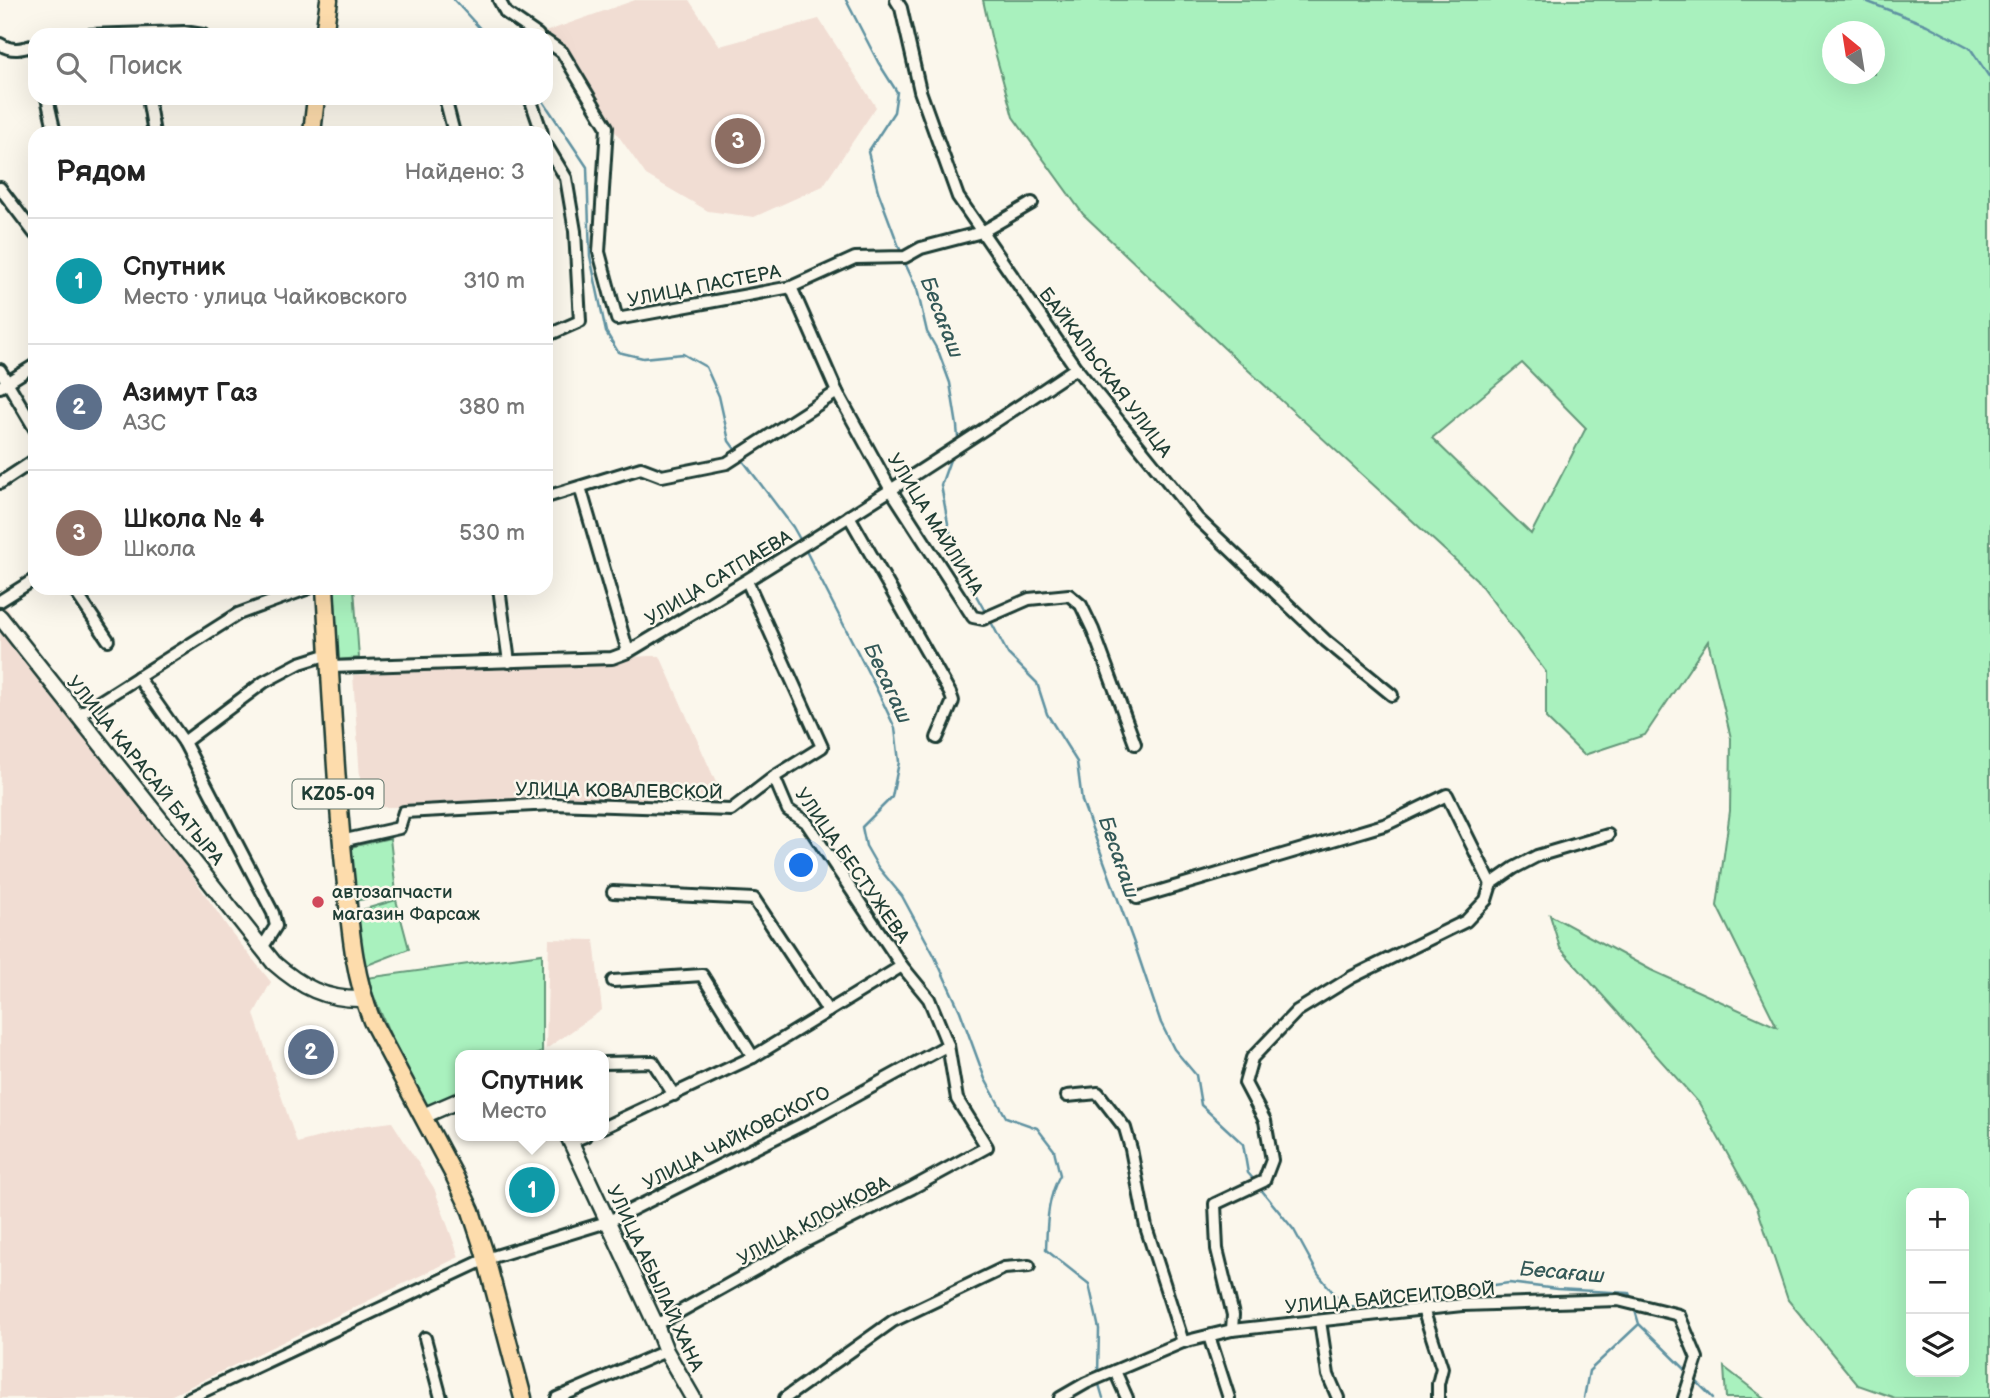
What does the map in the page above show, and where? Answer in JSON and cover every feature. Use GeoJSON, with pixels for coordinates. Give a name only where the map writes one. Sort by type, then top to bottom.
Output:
{"type":"FeatureCollection","features":[{"type":"Feature","properties":{"kind":"main road"},"geometry":{"type":"LineString","coordinates":[[325,28],[329,0]]}},
{"type":"Feature","properties":{"kind":"main road"},"geometry":{"type":"LineString","coordinates":[[313,126],[315,105]]}},
{"type":"Feature","properties":{"kind":"main road","name":"KZ05-09"},"geometry":{"type":"LineString","coordinates":[[325,595],[341,841],[356,974],[372,1021],[471,1211],[523,1398]]}},
{"type":"Feature","properties":{"kind":"main road","name":"УЛИЦА КАРАСАЙ БАТЫРА"},"geometry":{"type":"LineString","coordinates":[[0,617],[274,963],[300,984],[314,990],[345,999],[363,999]]}},
{"type":"Feature","properties":{"kind":"main road"},"geometry":{"type":"LineString","coordinates":[[423,1116],[455,1102]]}},
{"type":"Feature","properties":{"kind":"main road","name":"УЛИЦА АБЫЛАЙ ХАНА"},"geometry":{"type":"LineString","coordinates":[[571,1141],[666,1351],[693,1398]]}},
{"type":"Feature","properties":{"kind":"street"},"geometry":{"type":"LineString","coordinates":[[499,0],[506,13],[528,28]]}},
{"type":"Feature","properties":{"kind":"street","name":"БАЙКАЛЬСКАЯ УЛИЦА"},"geometry":{"type":"LineString","coordinates":[[897,0],[920,91],[958,197],[1076,369],[1197,518],[1326,641],[1392,695]]}},
{"type":"Feature","properties":{"kind":"street"},"geometry":{"type":"LineString","coordinates":[[0,44],[18,50],[28,48]]}},
{"type":"Feature","properties":{"kind":"street","name":"УЛИЦА ПАСТЕРА"},"geometry":{"type":"LineString","coordinates":[[553,46],[562,52],[607,127],[599,252],[617,319],[790,286],[855,258],[905,257],[921,248],[982,232],[1032,203]]}},
{"type":"Feature","properties":{"kind":"street"},"geometry":{"type":"LineString","coordinates":[[49,105],[53,126]]}},
{"type":"Feature","properties":{"kind":"street"},"geometry":{"type":"LineString","coordinates":[[149,105],[152,126]]}},
{"type":"Feature","properties":{"kind":"street"},"geometry":{"type":"LineString","coordinates":[[447,105],[452,126]]}},
{"type":"Feature","properties":{"kind":"street"},"geometry":{"type":"LineString","coordinates":[[532,105],[540,126]]}},
{"type":"Feature","properties":{"kind":"street"},"geometry":{"type":"LineString","coordinates":[[553,157],[566,178],[575,231],[580,321],[553,333]]}},
{"type":"Feature","properties":{"kind":"street"},"geometry":{"type":"LineString","coordinates":[[0,188],[28,225]]}},
{"type":"Feature","properties":{"kind":"street","name":"УЛИЦА МАЙЛИНА"},"geometry":{"type":"LineString","coordinates":[[790,286],[837,392],[891,490],[974,617],[983,619],[1029,599],[1069,595],[1081,605],[1093,630],[1135,744]]}},
{"type":"Feature","properties":{"kind":"street","name":"УЛИЦА САТПАЕВА"},"geometry":{"type":"LineString","coordinates":[[184,741],[264,682],[300,663],[509,662],[612,658],[628,652],[793,552],[1076,369]]}},
{"type":"Feature","properties":{"kind":"street"},"geometry":{"type":"LineString","coordinates":[[0,370],[4,385],[28,419]]}},
{"type":"Feature","properties":{"kind":"street"},"geometry":{"type":"LineString","coordinates":[[4,385],[28,370]]}},
{"type":"Feature","properties":{"kind":"street"},"geometry":{"type":"LineString","coordinates":[[553,495],[641,468],[662,475],[727,463],[837,392]]}},
{"type":"Feature","properties":{"kind":"street"},"geometry":{"type":"LineString","coordinates":[[0,483],[28,465]]}},
{"type":"Feature","properties":{"kind":"street"},"geometry":{"type":"LineString","coordinates":[[580,487],[628,652]]}},
{"type":"Feature","properties":{"kind":"street"},"geometry":{"type":"LineString","coordinates":[[849,516],[950,692],[953,701],[937,738]]}},
{"type":"Feature","properties":{"kind":"street","name":"УЛИЦА БЕСТУЖЕВА"},"geometry":{"type":"LineString","coordinates":[[747,581],[822,747],[774,777],[788,810],[806,822],[902,966],[929,999],[948,1045],[957,1099],[987,1147]]}},
{"type":"Feature","properties":{"kind":"street"},"geometry":{"type":"LineString","coordinates":[[0,601],[28,583]]}},
{"type":"Feature","properties":{"kind":"street"},"geometry":{"type":"LineString","coordinates":[[78,595],[108,640]]}},
{"type":"Feature","properties":{"kind":"street"},"geometry":{"type":"LineString","coordinates":[[77,716],[238,614],[290,595]]}},
{"type":"Feature","properties":{"kind":"street"},"geometry":{"type":"LineString","coordinates":[[500,595],[509,662]]}},
{"type":"Feature","properties":{"kind":"street","name":"УЛИЦА КАРАСАЙ БАТЫРА"},"geometry":{"type":"LineString","coordinates":[[138,677],[184,741],[273,913],[276,926],[262,948]]}},
{"type":"Feature","properties":{"kind":"street","name":"УЛИЦА КОВАЛЕВСКОЙ"},"geometry":{"type":"LineString","coordinates":[[341,841],[398,828],[404,812],[553,804],[731,810],[774,777]]}},
{"type":"Feature","properties":{"kind":"street"},"geometry":{"type":"LineString","coordinates":[[1137,898],[1387,824],[1447,795],[1491,884]]}},
{"type":"Feature","properties":{"kind":"street"},"geometry":{"type":"LineString","coordinates":[[1232,1330],[1233,1315],[1217,1249],[1215,1204],[1264,1181],[1272,1160],[1265,1121],[1245,1083],[1252,1058],[1297,1011],[1352,977],[1466,921],[1486,900],[1491,884],[1514,868],[1537,856],[1608,835]]}},
{"type":"Feature","properties":{"kind":"street"},"geometry":{"type":"LineString","coordinates":[[613,892],[754,899],[828,1011]]}},
{"type":"Feature","properties":{"kind":"street"},"geometry":{"type":"LineString","coordinates":[[609,1125],[753,1057],[902,966]]}},
{"type":"Feature","properties":{"kind":"street"},"geometry":{"type":"LineString","coordinates":[[613,981],[702,975],[753,1057]]}},
{"type":"Feature","properties":{"kind":"street","name":"УЛИЦА ЧАЙКОВСКОГО"},"geometry":{"type":"LineString","coordinates":[[189,1398],[486,1259],[607,1222],[813,1119],[948,1045]]}},
{"type":"Feature","properties":{"kind":"street"},"geometry":{"type":"LineString","coordinates":[[609,1063],[653,1062],[674,1095]]}},
{"type":"Feature","properties":{"kind":"street"},"geometry":{"type":"LineString","coordinates":[[1067,1096],[1098,1093],[1125,1128],[1146,1227],[1183,1342]]}},
{"type":"Feature","properties":{"kind":"street","name":"УЛИЦА КЛОЧКОВА"},"geometry":{"type":"LineString","coordinates":[[656,1325],[806,1241],[987,1147]]}},
{"type":"Feature","properties":{"kind":"street"},"geometry":{"type":"LineString","coordinates":[[785,1398],[893,1321],[1004,1268],[1029,1266]]}},
{"type":"Feature","properties":{"kind":"street","name":"УЛИЦА БАЙСЕИТОВОЙ"},"geometry":{"type":"LineString","coordinates":[[1060,1398],[1086,1383],[1183,1342],[1232,1330],[1462,1305],[1618,1300],[1679,1315],[1697,1358],[1684,1398]]}},
{"type":"Feature","properties":{"kind":"street"},"geometry":{"type":"LineString","coordinates":[[1423,1309],[1442,1368],[1438,1398]]}},
{"type":"Feature","properties":{"kind":"street"},"geometry":{"type":"LineString","coordinates":[[1320,1321],[1328,1375],[1338,1398]]}},
{"type":"Feature","properties":{"kind":"street"},"geometry":{"type":"LineString","coordinates":[[1209,1336],[1229,1398]]}},
{"type":"Feature","properties":{"kind":"street"},"geometry":{"type":"LineString","coordinates":[[425,1338],[441,1398]]}},
{"type":"Feature","properties":{"kind":"street"},"geometry":{"type":"LineString","coordinates":[[556,1398],[666,1351]]}},
{"type":"Feature","properties":{"kind":"street"},"geometry":{"type":"LineString","coordinates":[[1110,1373],[1126,1398]]}},
{"type":"Feature","properties":{"kind":"shaded area"},"geometry":{"type":"Polygon","coordinates":[[[635,0],[689,0],[720,46],[819,19],[876,107],[823,186],[754,217],[708,211],[646,175],[553,43],[553,29],[635,0]]]}},
{"type":"Feature","properties":{"kind":"shaded area"},"geometry":{"type":"Polygon","coordinates":[[[0,598],[231,932],[271,982],[254,1014],[297,1143],[361,1126],[392,1122],[434,1188],[459,1257],[166,1398],[0,1398],[0,598]]]}},
{"type":"Feature","properties":{"kind":"shaded area"},"geometry":{"type":"Polygon","coordinates":[[[660,656],[722,796],[362,808],[353,675],[660,656]]]}},
{"type":"Feature","properties":{"kind":"shaded area"},"geometry":{"type":"Polygon","coordinates":[[[549,939],[594,940],[602,1010],[546,1049],[549,939]]]}},
{"type":"Feature","properties":{"kind":"green space"},"geometry":{"type":"Polygon","coordinates":[[[983,0],[1990,0],[1990,1398],[1895,1398],[1858,1385],[1788,1300],[1757,1207],[1699,1103],[1560,948],[1550,915],[1651,970],[1777,1027],[1717,906],[1730,811],[1731,738],[1708,641],[1645,735],[1584,755],[1546,718],[1546,672],[1476,579],[1223,347],[1083,214],[1013,117],[983,0]],[[1522,363],[1432,438],[1531,534],[1586,428],[1522,363]]]}},
{"type":"Feature","properties":{"kind":"green space"},"geometry":{"type":"Polygon","coordinates":[[[333,595],[354,595],[359,658],[338,660],[333,595]]]}},
{"type":"Feature","properties":{"kind":"green space"},"geometry":{"type":"Polygon","coordinates":[[[390,838],[396,893],[354,901],[351,847],[390,838]]]}},
{"type":"Feature","properties":{"kind":"green space"},"geometry":{"type":"Polygon","coordinates":[[[396,900],[409,949],[362,967],[355,912],[396,900]]]}},
{"type":"Feature","properties":{"kind":"green space"},"geometry":{"type":"Polygon","coordinates":[[[542,954],[542,1050],[455,1050],[455,1094],[422,1110],[366,978],[542,954]]]}},
{"type":"Feature","properties":{"kind":"green space"},"geometry":{"type":"Polygon","coordinates":[[[1724,1367],[1764,1398],[1726,1398],[1724,1367]]]}},
{"type":"Feature","properties":{"kind":"waterway","name":"Бесагаш"},"geometry":{"type":"LineString","coordinates":[[454,0],[480,28]]}},
{"type":"Feature","properties":{"kind":"waterway","name":"Бесағаш"},"geometry":{"type":"LineString","coordinates":[[846,0],[897,92],[894,112],[868,152],[878,191],[902,255]]}},
{"type":"Feature","properties":{"kind":"waterway"},"geometry":{"type":"LineString","coordinates":[[1863,0],[1927,25],[1970,48],[1990,78]]}},
{"type":"Feature","properties":{"kind":"waterway","name":"Бесагаш"},"geometry":{"type":"LineString","coordinates":[[546,105],[587,167],[590,256],[606,332],[618,352],[643,358],[683,354],[706,367],[719,396],[729,441],[737,452]]}},
{"type":"Feature","properties":{"kind":"waterway","name":"Бесағаш"},"geometry":{"type":"LineString","coordinates":[[904,261],[917,289],[927,332],[939,353],[950,383],[957,426],[956,444]]}},
{"type":"Feature","properties":{"kind":"waterway","name":"Бесағаш"},"geometry":{"type":"LineString","coordinates":[[951,457],[941,485],[949,529],[973,590],[987,615]]}},
{"type":"Feature","properties":{"kind":"waterway","name":"Бесагаш"},"geometry":{"type":"LineString","coordinates":[[741,458],[802,543]]}},
{"type":"Feature","properties":{"kind":"waterway","name":"Бесагаш"},"geometry":{"type":"LineString","coordinates":[[805,549],[895,728],[899,762],[892,797],[862,827],[866,846],[878,867],[902,896],[934,955],[960,1011],[985,1079],[1006,1117],[1037,1128],[1054,1150],[1060,1175],[1050,1202],[1046,1250],[1089,1284],[1099,1329],[1098,1375]]}},
{"type":"Feature","properties":{"kind":"waterway","name":"Бесағаш"},"geometry":{"type":"LineString","coordinates":[[990,620],[1008,654],[1037,683],[1047,714],[1077,762],[1082,801],[1161,1023],[1174,1049],[1196,1075],[1201,1105],[1243,1144],[1248,1173],[1255,1181]]}},
{"type":"Feature","properties":{"kind":"waterway","name":"Бесағаш"},"geometry":{"type":"LineString","coordinates":[[1259,1187],[1294,1230],[1318,1274],[1344,1306],[1386,1308]]}},
{"type":"Feature","properties":{"kind":"waterway","name":"Бесағаш"},"geometry":{"type":"LineString","coordinates":[[1406,1306],[1472,1288],[1509,1283],[1629,1293],[1632,1301]]}},
{"type":"Feature","properties":{"kind":"waterway","name":"Бесағаш"},"geometry":{"type":"LineString","coordinates":[[1634,1307],[1639,1324],[1689,1373]]}},
{"type":"Feature","properties":{"kind":"waterway"},"geometry":{"type":"LineString","coordinates":[[1584,1398],[1589,1371],[1638,1325]]}},
{"type":"Feature","properties":{"kind":"waterway","name":"Бесағаш"},"geometry":{"type":"LineString","coordinates":[[1693,1378],[1713,1398]]}},
{"type":"Feature","properties":{"kind":"waterway","name":"Бесагаш"},"geometry":{"type":"LineString","coordinates":[[1098,1381],[1103,1398]]}},
{"type":"Feature","properties":{"kind":"place","name":"Школа № 4"},"geometry":{"type":"Point","coordinates":[738,141]}},
{"type":"Feature","properties":{"kind":"place","name":"автозапчасти магазин Фарсаж"},"geometry":{"type":"Point","coordinates":[318,902]}},
{"type":"Feature","properties":{"kind":"place","name":"Азимут Газ"},"geometry":{"type":"Point","coordinates":[311,1052]}},
{"type":"Feature","properties":{"kind":"place","name":"Спутник"},"geometry":{"type":"Point","coordinates":[532,1190]}}]}
